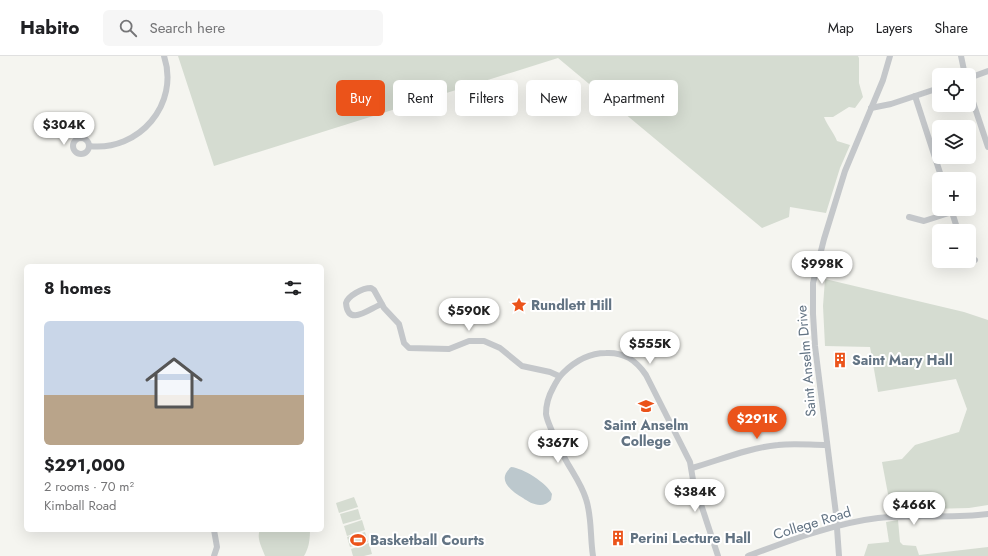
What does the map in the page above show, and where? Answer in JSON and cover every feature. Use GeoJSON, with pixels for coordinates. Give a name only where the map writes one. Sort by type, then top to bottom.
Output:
{"type":"FeatureCollection","features":[{"type":"Feature","properties":{"kind":"street"},"geometry":{"type":"LineString","coordinates":[[89,146],[102,146],[125,142],[135,136],[148,124],[158,111],[167,90],[168,72],[164,56]]}},
{"type":"Feature","properties":{"kind":"street","name":"Saint Anselm Drive"},"geometry":{"type":"LineString","coordinates":[[840,556],[812,314],[813,283],[824,238],[845,171],[883,80],[890,56]]}},
{"type":"Feature","properties":{"kind":"street"},"geometry":{"type":"LineString","coordinates":[[962,56],[964,68]]}},
{"type":"Feature","properties":{"kind":"street"},"geometry":{"type":"LineString","coordinates":[[976,75],[988,71]]}},
{"type":"Feature","properties":{"kind":"street"},"geometry":{"type":"LineString","coordinates":[[871,108],[891,104],[932,90]]}},
{"type":"Feature","properties":{"kind":"street"},"geometry":{"type":"LineString","coordinates":[[915,96],[940,172]]}},
{"type":"Feature","properties":{"kind":"street"},"geometry":{"type":"LineString","coordinates":[[976,111],[988,147]]}},
{"type":"Feature","properties":{"kind":"street"},"geometry":{"type":"LineString","coordinates":[[908,217],[924,221],[938,216]]}},
{"type":"Feature","properties":{"kind":"street"},"geometry":{"type":"LineString","coordinates":[[382,304],[358,316],[353,315],[348,311],[346,303],[349,298],[363,289],[369,288],[374,290],[382,304],[399,324],[405,344],[409,348],[449,348],[469,341],[484,340],[500,348],[522,366],[550,372],[559,376]]}},
{"type":"Feature","properties":{"kind":"street"},"geometry":{"type":"LineString","coordinates":[[593,556],[587,500],[578,480],[564,456],[546,415],[549,398],[559,376],[579,360],[598,353],[627,356],[636,362],[646,375],[688,456],[718,556]]}},
{"type":"Feature","properties":{"kind":"street"},"geometry":{"type":"LineString","coordinates":[[692,468],[748,451],[774,446],[792,444],[827,445]]}},
{"type":"Feature","properties":{"kind":"street","name":"College Road"},"geometry":{"type":"LineString","coordinates":[[748,556],[763,553],[843,524],[886,517],[988,514]]}},
{"type":"Feature","properties":{"kind":"street"},"geometry":{"type":"LineString","coordinates":[[214,532],[217,547],[214,556]]}},
{"type":"Feature","properties":{"kind":"shaded area"},"geometry":{"type":"Polygon","coordinates":[[[178,56],[858,56],[859,58],[859,83],[863,97],[855,108],[849,107],[833,117],[824,117],[837,141],[850,145],[840,168],[826,213],[790,207],[789,217],[762,228],[628,116],[678,116],[678,80],[589,80],[589,84],[558,58],[488,80],[455,80],[455,90],[447,93],[447,80],[393,80],[393,110],[385,112],[385,80],[336,80],[336,116],[373,116],[214,166],[178,56]]]}},
{"type":"Feature","properties":{"kind":"shaded area"},"geometry":{"type":"Polygon","coordinates":[[[825,279],[964,312],[988,320],[988,505],[969,508],[891,510],[882,462],[902,459],[915,445],[959,432],[967,409],[956,379],[878,392],[870,347],[825,346],[823,306],[825,279]]]}},
{"type":"Feature","properties":{"kind":"shaded area"},"geometry":{"type":"Polygon","coordinates":[[[511,467],[522,470],[545,485],[552,494],[551,500],[543,505],[531,503],[510,489],[505,481],[505,476],[511,467]]]}},
{"type":"Feature","properties":{"kind":"shaded area","name":"Basketball Courts"},"geometry":{"type":"Polygon","coordinates":[[[354,497],[358,507],[339,513],[336,503],[354,497]]]}},
{"type":"Feature","properties":{"kind":"shaded area","name":"Basketball Courts"},"geometry":{"type":"Polygon","coordinates":[[[358,509],[361,519],[343,524],[340,514],[358,509]]]}},
{"type":"Feature","properties":{"kind":"shaded area","name":"Basketball Courts"},"geometry":{"type":"Polygon","coordinates":[[[362,520],[365,530],[347,536],[344,526],[362,520]]]}},
{"type":"Feature","properties":{"kind":"shaded area"},"geometry":{"type":"Polygon","coordinates":[[[898,520],[900,542],[903,545],[916,546],[919,555],[988,547],[988,556],[864,556],[868,544],[889,542],[886,522],[898,520]]]}},
{"type":"Feature","properties":{"kind":"shaded area"},"geometry":{"type":"Polygon","coordinates":[[[310,532],[310,537],[304,556],[265,556],[259,539],[259,533],[310,532]]]}},
{"type":"Feature","properties":{"kind":"shaded area","name":"Basketball Courts"},"geometry":{"type":"Polygon","coordinates":[[[365,532],[368,542],[350,547],[347,537],[365,532]]]}},
{"type":"Feature","properties":{"kind":"shaded area","name":"Basketball Courts"},"geometry":{"type":"Polygon","coordinates":[[[369,543],[372,554],[353,556],[351,549],[369,543]]]}},
{"type":"Feature","properties":{"kind":"place","name":"Rundlett Hill"},"geometry":{"type":"Point","coordinates":[519,305]}},
{"type":"Feature","properties":{"kind":"place","name":"Saint Mary Hall"},"geometry":{"type":"Point","coordinates":[840,360]}},
{"type":"Feature","properties":{"kind":"place","name":"Saint Anselm College"},"geometry":{"type":"Point","coordinates":[646,406]}},
{"type":"Feature","properties":{"kind":"place","name":"Perini Lecture Hall"},"geometry":{"type":"Point","coordinates":[618,538]}},
{"type":"Feature","properties":{"kind":"place","name":"Basketball Courts"},"geometry":{"type":"Point","coordinates":[358,540]}}]}
